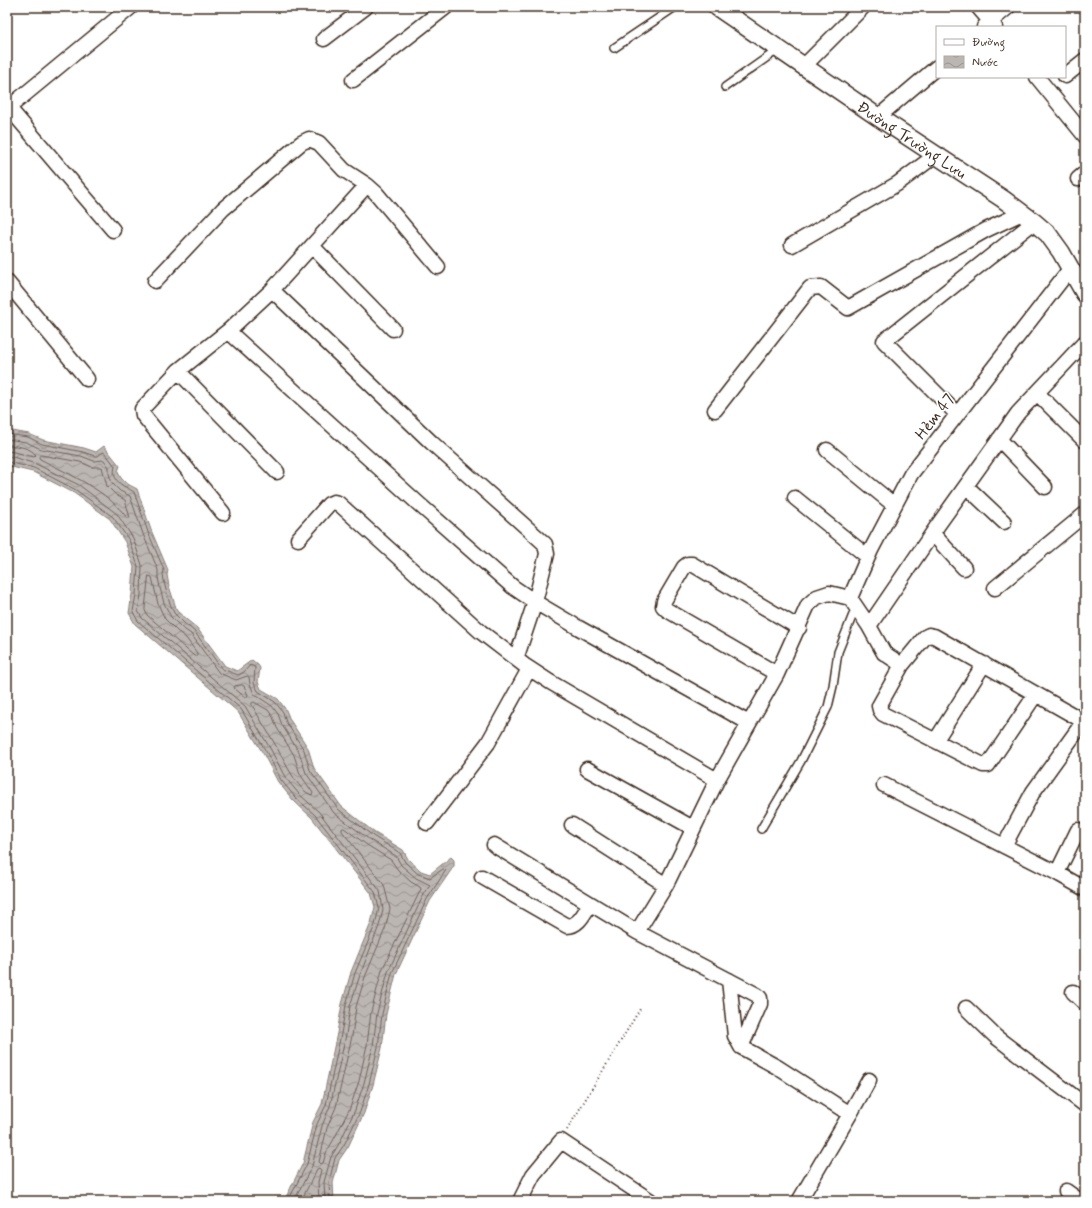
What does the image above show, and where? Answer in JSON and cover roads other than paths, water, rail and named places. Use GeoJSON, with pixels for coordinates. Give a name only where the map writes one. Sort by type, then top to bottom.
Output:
{"type":"FeatureCollection","features":[{"type":"Feature","properties":{"kind":"street"},"geometry":{"type":"LineString","coordinates":[[113,230],[8,108],[131,7]]}},
{"type":"Feature","properties":{"kind":"street"},"geometry":{"type":"LineString","coordinates":[[324,39],[366,7]]}},
{"type":"Feature","properties":{"kind":"street"},"geometry":{"type":"LineString","coordinates":[[353,80],[446,7]]}},
{"type":"Feature","properties":{"kind":"street","name":"Đường Trường Lưu"},"geometry":{"type":"LineString","coordinates":[[717,7],[878,117],[1003,199],[1028,218],[1048,234],[1085,294]]}},
{"type":"Feature","properties":{"kind":"street"},"geometry":{"type":"LineString","coordinates":[[804,66],[862,7]]}},
{"type":"Feature","properties":{"kind":"street"},"geometry":{"type":"LineString","coordinates":[[978,7],[990,25],[1008,7]]}},
{"type":"Feature","properties":{"kind":"street"},"geometry":{"type":"LineString","coordinates":[[1066,74],[1085,60]]}},
{"type":"Feature","properties":{"kind":"street"},"geometry":{"type":"LineString","coordinates":[[878,117],[936,68]]}},
{"type":"Feature","properties":{"kind":"street"},"geometry":{"type":"LineString","coordinates":[[1037,78],[1085,136]]}},
{"type":"Feature","properties":{"kind":"street"},"geometry":{"type":"LineString","coordinates":[[1048,90],[1062,78]]}},
{"type":"Feature","properties":{"kind":"street"},"geometry":{"type":"LineString","coordinates":[[155,281],[223,209],[301,143],[309,139],[319,143],[344,170],[367,185],[376,193],[438,267]]}},
{"type":"Feature","properties":{"kind":"street"},"geometry":{"type":"LineString","coordinates":[[792,245],[897,184],[936,155]]}},
{"type":"Feature","properties":{"kind":"street"},"geometry":{"type":"LineString","coordinates":[[223,513],[143,415],[142,409],[178,371],[228,331],[272,290],[367,185]]}},
{"type":"Feature","properties":{"kind":"street"},"geometry":{"type":"LineString","coordinates":[[715,410],[810,288],[821,287],[848,308],[986,230],[1028,218]]}},
{"type":"Feature","properties":{"kind":"street"},"geometry":{"type":"LineString","coordinates":[[957,414],[884,341],[1028,218]]}},
{"type":"Feature","properties":{"kind":"street"},"geometry":{"type":"LineString","coordinates":[[312,246],[393,329]]}},
{"type":"Feature","properties":{"kind":"street","name":"Hẻm 47"},"geometry":{"type":"LineString","coordinates":[[853,603],[868,557],[911,474],[1070,269]]}},
{"type":"Feature","properties":{"kind":"street"},"geometry":{"type":"LineString","coordinates":[[7,282],[87,379]]}},
{"type":"Feature","properties":{"kind":"street"},"geometry":{"type":"LineString","coordinates":[[272,290],[427,437],[545,544],[547,554],[516,659]]}},
{"type":"Feature","properties":{"kind":"street"},"geometry":{"type":"LineString","coordinates":[[228,331],[513,587],[534,602],[579,628],[749,723]]}},
{"type":"Feature","properties":{"kind":"street"},"geometry":{"type":"LineString","coordinates":[[869,626],[1018,413],[1085,342]]}},
{"type":"Feature","properties":{"kind":"street"},"geometry":{"type":"LineString","coordinates":[[178,371],[277,472]]}},
{"type":"Feature","properties":{"kind":"street"},"geometry":{"type":"LineString","coordinates":[[1037,393],[1085,441]]}},
{"type":"Feature","properties":{"kind":"street"},"geometry":{"type":"LineString","coordinates":[[999,439],[1045,487]]}},
{"type":"Feature","properties":{"kind":"street"},"geometry":{"type":"LineString","coordinates":[[827,450],[894,505]]}},
{"type":"Feature","properties":{"kind":"street"},"geometry":{"type":"LineString","coordinates":[[966,486],[1004,522]]}},
{"type":"Feature","properties":{"kind":"street"},"geometry":{"type":"LineString","coordinates":[[795,498],[868,557]]}},
{"type":"Feature","properties":{"kind":"street"},"geometry":{"type":"LineString","coordinates":[[298,539],[329,504],[334,502],[338,503],[481,632],[532,671],[717,780]]}},
{"type":"Feature","properties":{"kind":"street"},"geometry":{"type":"LineString","coordinates":[[995,588],[1085,514]]}},
{"type":"Feature","properties":{"kind":"street"},"geometry":{"type":"LineString","coordinates":[[933,534],[964,568]]}},
{"type":"Feature","properties":{"kind":"street"},"geometry":{"type":"LineString","coordinates":[[777,674],[667,610],[663,606],[664,601],[684,567],[688,564],[692,564],[799,628]]}},
{"type":"Feature","properties":{"kind":"street"},"geometry":{"type":"LineString","coordinates":[[637,932],[666,885],[717,780],[777,674],[799,628],[808,605],[817,597],[829,593],[853,603],[869,626],[884,653],[902,665]]}},
{"type":"Feature","properties":{"kind":"street"},"geometry":{"type":"LineString","coordinates":[[1004,846],[1033,792],[1084,721],[934,636],[929,635],[925,637],[902,665],[879,706],[883,714],[983,765],[988,765],[1036,694]]}},
{"type":"Feature","properties":{"kind":"street"},"geometry":{"type":"LineString","coordinates":[[936,740],[984,664]]}},
{"type":"Feature","properties":{"kind":"street"},"geometry":{"type":"LineString","coordinates":[[427,823],[488,743],[532,671]]}},
{"type":"Feature","properties":{"kind":"street"},"geometry":{"type":"LineString","coordinates":[[587,769],[693,828]]}},
{"type":"Feature","properties":{"kind":"street"},"geometry":{"type":"LineString","coordinates":[[884,785],[1057,873],[1085,889]]}},
{"type":"Feature","properties":{"kind":"street"},"geometry":{"type":"LineString","coordinates":[[572,826],[666,885]]}},
{"type":"Feature","properties":{"kind":"street"},"geometry":{"type":"LineString","coordinates":[[1057,873],[1078,830]]}},
{"type":"Feature","properties":{"kind":"street"},"geometry":{"type":"LineString","coordinates":[[494,845],[637,932],[757,995],[760,998],[760,1004],[740,1047]]}},
{"type":"Feature","properties":{"kind":"street"},"geometry":{"type":"LineString","coordinates":[[482,878],[567,926],[572,926],[576,923],[590,904]]}},
{"type":"Feature","properties":{"kind":"street"},"geometry":{"type":"LineString","coordinates":[[729,980],[735,1036],[740,1047],[777,1067],[850,1114]]}},
{"type":"Feature","properties":{"kind":"street"},"geometry":{"type":"LineString","coordinates":[[1073,992],[1085,1003]]}},
{"type":"Feature","properties":{"kind":"street"},"geometry":{"type":"LineString","coordinates":[[966,1008],[996,1038],[1085,1105]]}},
{"type":"Feature","properties":{"kind":"street"},"geometry":{"type":"LineString","coordinates":[[799,1201],[869,1080]]}},
{"type":"Feature","properties":{"kind":"street"},"geometry":{"type":"LineString","coordinates":[[520,1201],[533,1176],[562,1142],[651,1201]]}},
{"type":"Feature","properties":{"kind":"street"},"geometry":{"type":"LineString","coordinates":[[1066,1191],[1080,1201]]}},
{"type":"Feature","properties":{"kind":"lane"},"geometry":{"type":"LineString","coordinates":[[614,48],[675,7]]}},
{"type":"Feature","properties":{"kind":"lane"},"geometry":{"type":"LineString","coordinates":[[725,87],[779,49]]}},
{"type":"Feature","properties":{"kind":"lane"},"geometry":{"type":"LineString","coordinates":[[761,829],[801,761],[828,707],[838,652],[853,603]]}},
{"type":"Feature","properties":{"kind":"water"},"geometry":{"type":"Polygon","coordinates":[[[7,430],[29,434],[43,440],[84,448],[96,452],[104,446],[120,466],[118,471],[121,478],[137,489],[151,530],[168,570],[167,575],[169,586],[177,611],[197,628],[225,666],[237,671],[252,660],[258,665],[260,668],[258,682],[261,689],[278,699],[286,710],[290,720],[308,748],[314,768],[341,806],[375,833],[403,850],[408,859],[421,871],[430,874],[451,857],[454,860],[454,866],[430,901],[396,974],[386,1014],[382,1048],[373,1085],[364,1113],[348,1147],[339,1160],[333,1183],[334,1201],[284,1201],[303,1163],[313,1122],[322,1104],[342,1004],[351,972],[371,923],[375,907],[371,893],[312,818],[293,800],[278,782],[264,755],[238,712],[135,624],[129,613],[134,567],[125,542],[110,519],[74,493],[33,472],[7,466],[7,430]]]}}]}
